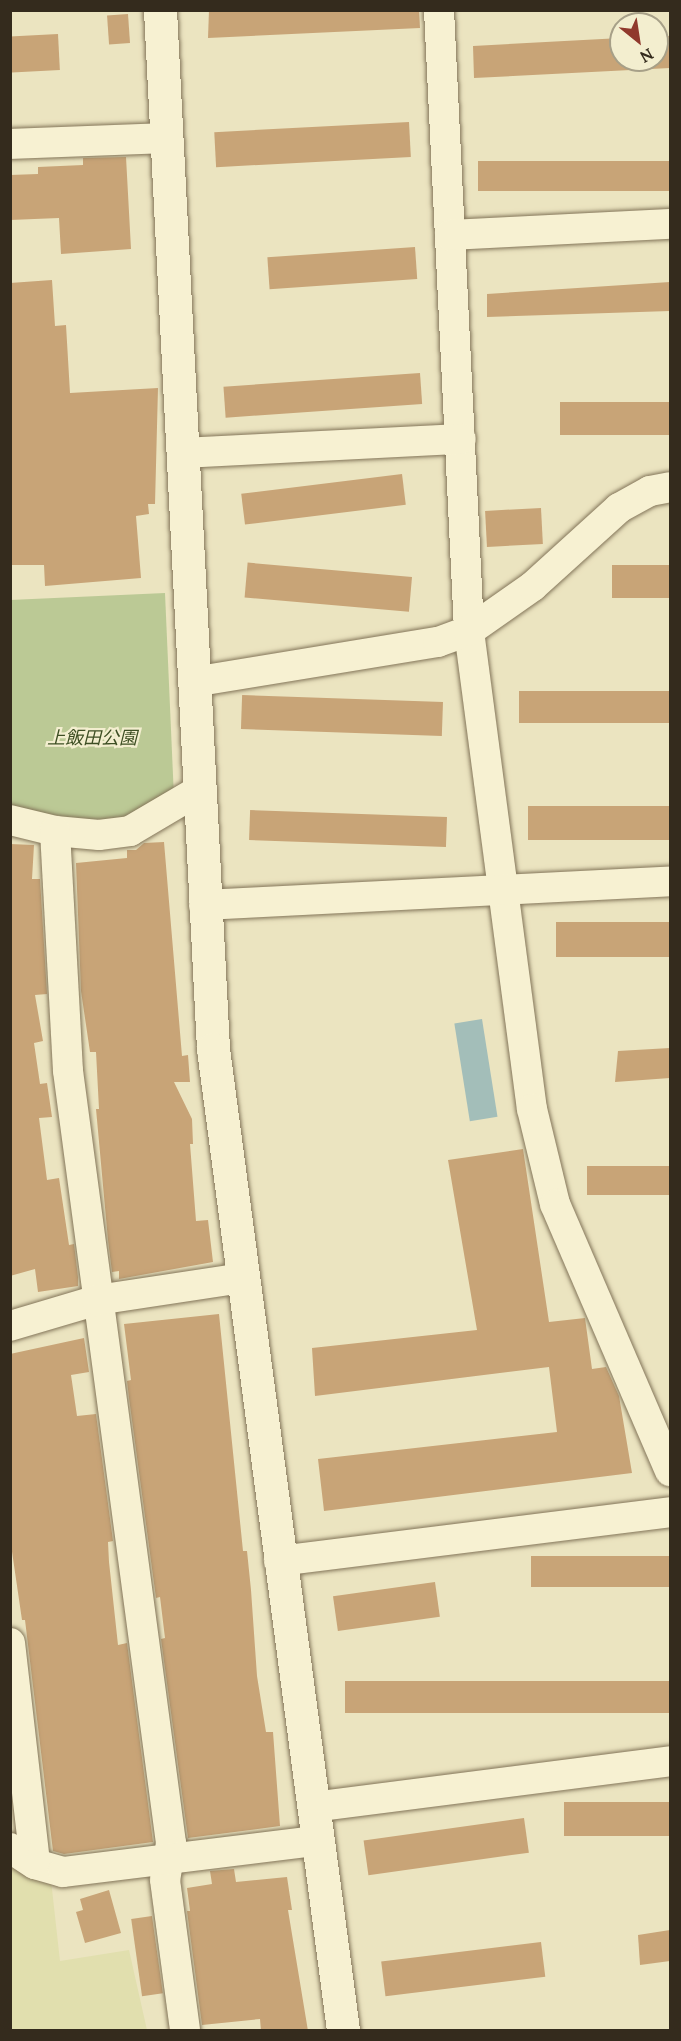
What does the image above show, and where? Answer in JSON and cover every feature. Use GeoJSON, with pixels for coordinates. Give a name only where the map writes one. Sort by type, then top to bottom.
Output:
{"type":"FeatureCollection","features":[{"type":"Feature","properties":{"kind":"street"},"geometry":{"type":"LineString","coordinates":[[160,10],[198,791],[213,1049],[343,2031]]}},
{"type":"Feature","properties":{"kind":"street"},"geometry":{"type":"LineString","coordinates":[[439,10],[469,631],[532,1109],[555,1204],[670,1471]]}},
{"type":"Feature","properties":{"kind":"street"},"geometry":{"type":"LineString","coordinates":[[10,144],[166,138]]}},
{"type":"Feature","properties":{"kind":"street"},"geometry":{"type":"LineString","coordinates":[[450,235],[670,224]]}},
{"type":"Feature","properties":{"kind":"street"},"geometry":{"type":"LineString","coordinates":[[182,453],[460,439]]}},
{"type":"Feature","properties":{"kind":"street"},"geometry":{"type":"LineString","coordinates":[[193,682],[438,642],[469,631],[533,586],[619,508],[650,491],[670,487]]}},
{"type":"Feature","properties":{"kind":"street"},"geometry":{"type":"LineString","coordinates":[[10,820],[55,831],[99,835],[130,831],[198,791]]}},
{"type":"Feature","properties":{"kind":"street"},"geometry":{"type":"LineString","coordinates":[[55,831],[68,1071],[171,1843],[165,1880],[185,2031]]}},
{"type":"Feature","properties":{"kind":"street"},"geometry":{"type":"LineString","coordinates":[[204,905],[670,881]]}},
{"type":"Feature","properties":{"kind":"street"},"geometry":{"type":"LineString","coordinates":[[10,1326],[98,1300],[242,1278]]}},
{"type":"Feature","properties":{"kind":"street"},"geometry":{"type":"LineString","coordinates":[[279,1561],[670,1512]]}},
{"type":"Feature","properties":{"kind":"street"},"geometry":{"type":"LineString","coordinates":[[10,1643],[35,1864]]}},
{"type":"Feature","properties":{"kind":"street"},"geometry":{"type":"LineString","coordinates":[[313,1807],[670,1761]]}},
{"type":"Feature","properties":{"kind":"street"},"geometry":{"type":"LineString","coordinates":[[10,1848],[35,1864],[63,1872],[167,1862],[317,1841]]}},
{"type":"Feature","properties":{"kind":"shaded area"},"geometry":{"type":"Polygon","coordinates":[[[11,1857],[51,1880],[60,1961],[129,1950],[147,2030],[11,2030],[11,1857]]]}},
{"type":"Feature","properties":{"kind":"green space","name":"上飯田公園"},"geometry":{"type":"Polygon","coordinates":[[[165,593],[174,798],[130,819],[71,821],[11,809],[10,600],[165,593]]]}},
{"type":"Feature","properties":{"kind":"water"},"geometry":{"type":"Polygon","coordinates":[[[482,1019],[497,1117],[470,1121],[454,1023],[482,1019]]]}},
{"type":"Feature","properties":{"kind":"building"},"geometry":{"type":"Polygon","coordinates":[[[209,10],[419,10],[420,28],[208,38],[209,10]]]}},
{"type":"Feature","properties":{"kind":"building"},"geometry":{"type":"Polygon","coordinates":[[[128,14],[130,43],[109,44],[107,15],[128,14]]]}},
{"type":"Feature","properties":{"kind":"building"},"geometry":{"type":"Polygon","coordinates":[[[58,34],[60,70],[12,72],[10,37],[58,34]]]}},
{"type":"Feature","properties":{"kind":"building"},"geometry":{"type":"Polygon","coordinates":[[[609,39],[609,71],[474,78],[473,46],[609,39]]]}},
{"type":"Feature","properties":{"kind":"building"},"geometry":{"type":"Polygon","coordinates":[[[409,122],[411,157],[216,167],[214,132],[409,122]]]}},
{"type":"Feature","properties":{"kind":"building"},"geometry":{"type":"Polygon","coordinates":[[[126,157],[131,249],[61,254],[59,218],[10,220],[10,175],[38,174],[38,167],[83,165],[83,158],[126,157]]]}},
{"type":"Feature","properties":{"kind":"building"},"geometry":{"type":"Polygon","coordinates":[[[478,161],[670,161],[670,191],[478,191],[478,161]]]}},
{"type":"Feature","properties":{"kind":"building"},"geometry":{"type":"Polygon","coordinates":[[[415,247],[417,279],[270,289],[267,257],[415,247]]]}},
{"type":"Feature","properties":{"kind":"building"},"geometry":{"type":"Polygon","coordinates":[[[52,280],[55,326],[66,325],[70,393],[158,388],[155,504],[148,504],[149,514],[136,516],[141,578],[45,586],[44,565],[10,565],[10,283],[52,280]]]}},
{"type":"Feature","properties":{"kind":"building"},"geometry":{"type":"Polygon","coordinates":[[[670,282],[670,311],[487,317],[487,294],[670,282]]]}},
{"type":"Feature","properties":{"kind":"building"},"geometry":{"type":"Polygon","coordinates":[[[420,373],[422,404],[226,418],[223,387],[420,373]]]}},
{"type":"Feature","properties":{"kind":"building"},"geometry":{"type":"Polygon","coordinates":[[[560,402],[670,402],[670,435],[560,435],[560,402]]]}},
{"type":"Feature","properties":{"kind":"building"},"geometry":{"type":"Polygon","coordinates":[[[402,474],[406,505],[245,525],[241,494],[402,474]]]}},
{"type":"Feature","properties":{"kind":"building"},"geometry":{"type":"Polygon","coordinates":[[[541,508],[543,544],[487,547],[485,511],[541,508]]]}},
{"type":"Feature","properties":{"kind":"building"},"geometry":{"type":"Polygon","coordinates":[[[248,563],[412,577],[409,612],[245,597],[248,563]]]}},
{"type":"Feature","properties":{"kind":"building"},"geometry":{"type":"Polygon","coordinates":[[[612,565],[670,565],[670,598],[612,598],[612,565]]]}},
{"type":"Feature","properties":{"kind":"building"},"geometry":{"type":"Polygon","coordinates":[[[519,691],[670,691],[670,723],[519,723],[519,691]]]}},
{"type":"Feature","properties":{"kind":"building"},"geometry":{"type":"Polygon","coordinates":[[[242,695],[443,702],[442,736],[241,729],[242,695]]]}},
{"type":"Feature","properties":{"kind":"building"},"geometry":{"type":"Polygon","coordinates":[[[528,806],[670,806],[670,840],[528,840],[528,806]]]}},
{"type":"Feature","properties":{"kind":"building"},"geometry":{"type":"Polygon","coordinates":[[[250,810],[447,817],[446,847],[249,840],[250,810]]]}},
{"type":"Feature","properties":{"kind":"building"},"geometry":{"type":"Polygon","coordinates":[[[164,842],[182,1056],[188,1055],[190,1082],[174,1082],[192,1119],[193,1144],[190,1144],[196,1221],[208,1220],[213,1262],[119,1279],[119,1271],[112,1272],[108,1240],[96,1109],[99,1109],[96,1052],[90,1052],[81,991],[76,863],[127,858],[127,850],[136,850],[144,843],[164,842]]]}},
{"type":"Feature","properties":{"kind":"building"},"geometry":{"type":"Polygon","coordinates":[[[10,844],[34,845],[32,879],[40,879],[47,994],[35,995],[43,1041],[34,1043],[40,1084],[47,1083],[52,1117],[39,1118],[47,1180],[59,1178],[69,1245],[74,1244],[78,1277],[78,1286],[38,1292],[35,1269],[10,1276],[10,844]]]}},
{"type":"Feature","properties":{"kind":"building"},"geometry":{"type":"Polygon","coordinates":[[[556,922],[670,922],[670,957],[556,957],[556,922]]]}},
{"type":"Feature","properties":{"kind":"building"},"geometry":{"type":"Polygon","coordinates":[[[670,1048],[670,1078],[615,1082],[618,1051],[670,1048]]]}},
{"type":"Feature","properties":{"kind":"building"},"geometry":{"type":"Polygon","coordinates":[[[523,1149],[549,1322],[585,1318],[592,1369],[606,1367],[619,1396],[632,1473],[324,1511],[318,1459],[557,1432],[549,1367],[315,1396],[312,1348],[477,1330],[448,1160],[523,1149]]]}},
{"type":"Feature","properties":{"kind":"building"},"geometry":{"type":"Polygon","coordinates":[[[587,1166],[670,1166],[670,1195],[587,1195],[587,1166]]]}},
{"type":"Feature","properties":{"kind":"building"},"geometry":{"type":"Polygon","coordinates":[[[219,1314],[243,1551],[247,1551],[257,1676],[266,1732],[273,1732],[280,1826],[188,1838],[161,1639],[165,1638],[160,1597],[156,1598],[129,1398],[127,1381],[131,1380],[124,1324],[219,1314]]]}},
{"type":"Feature","properties":{"kind":"building"},"geometry":{"type":"Polygon","coordinates":[[[84,1338],[89,1372],[71,1375],[77,1416],[96,1414],[113,1541],[108,1542],[118,1645],[127,1643],[153,1842],[64,1854],[53,1851],[25,1620],[22,1620],[10,1538],[10,1354],[84,1338]]]}},
{"type":"Feature","properties":{"kind":"building"},"geometry":{"type":"Polygon","coordinates":[[[531,1556],[670,1556],[670,1587],[531,1587],[531,1556]]]}},
{"type":"Feature","properties":{"kind":"building"},"geometry":{"type":"Polygon","coordinates":[[[435,1582],[440,1617],[338,1631],[333,1596],[435,1582]]]}},
{"type":"Feature","properties":{"kind":"building"},"geometry":{"type":"Polygon","coordinates":[[[345,1681],[670,1681],[670,1713],[345,1713],[345,1681]]]}},
{"type":"Feature","properties":{"kind":"building"},"geometry":{"type":"Polygon","coordinates":[[[564,1802],[670,1802],[670,1836],[564,1836],[564,1802]]]}},
{"type":"Feature","properties":{"kind":"building"},"geometry":{"type":"Polygon","coordinates":[[[524,1818],[529,1853],[368,1875],[364,1841],[524,1818]]]}},
{"type":"Feature","properties":{"kind":"building"},"geometry":{"type":"Polygon","coordinates":[[[234,1869],[236,1882],[287,1877],[292,1910],[288,1910],[308,2031],[261,2031],[260,2019],[202,2025],[187,1911],[190,1911],[187,1888],[212,1884],[210,1871],[234,1869]]]}},
{"type":"Feature","properties":{"kind":"building"},"geometry":{"type":"Polygon","coordinates":[[[109,1890],[121,1933],[85,1943],[76,1912],[83,1910],[80,1899],[109,1890]]]}},
{"type":"Feature","properties":{"kind":"building"},"geometry":{"type":"Polygon","coordinates":[[[152,1916],[163,1993],[142,1996],[131,1919],[152,1916]]]}},
{"type":"Feature","properties":{"kind":"building"},"geometry":{"type":"Polygon","coordinates":[[[670,1930],[670,1961],[640,1965],[638,1935],[670,1930]]]}},
{"type":"Feature","properties":{"kind":"building"},"geometry":{"type":"Polygon","coordinates":[[[541,1942],[545,1977],[385,1996],[381,1962],[541,1942]]]}}]}
